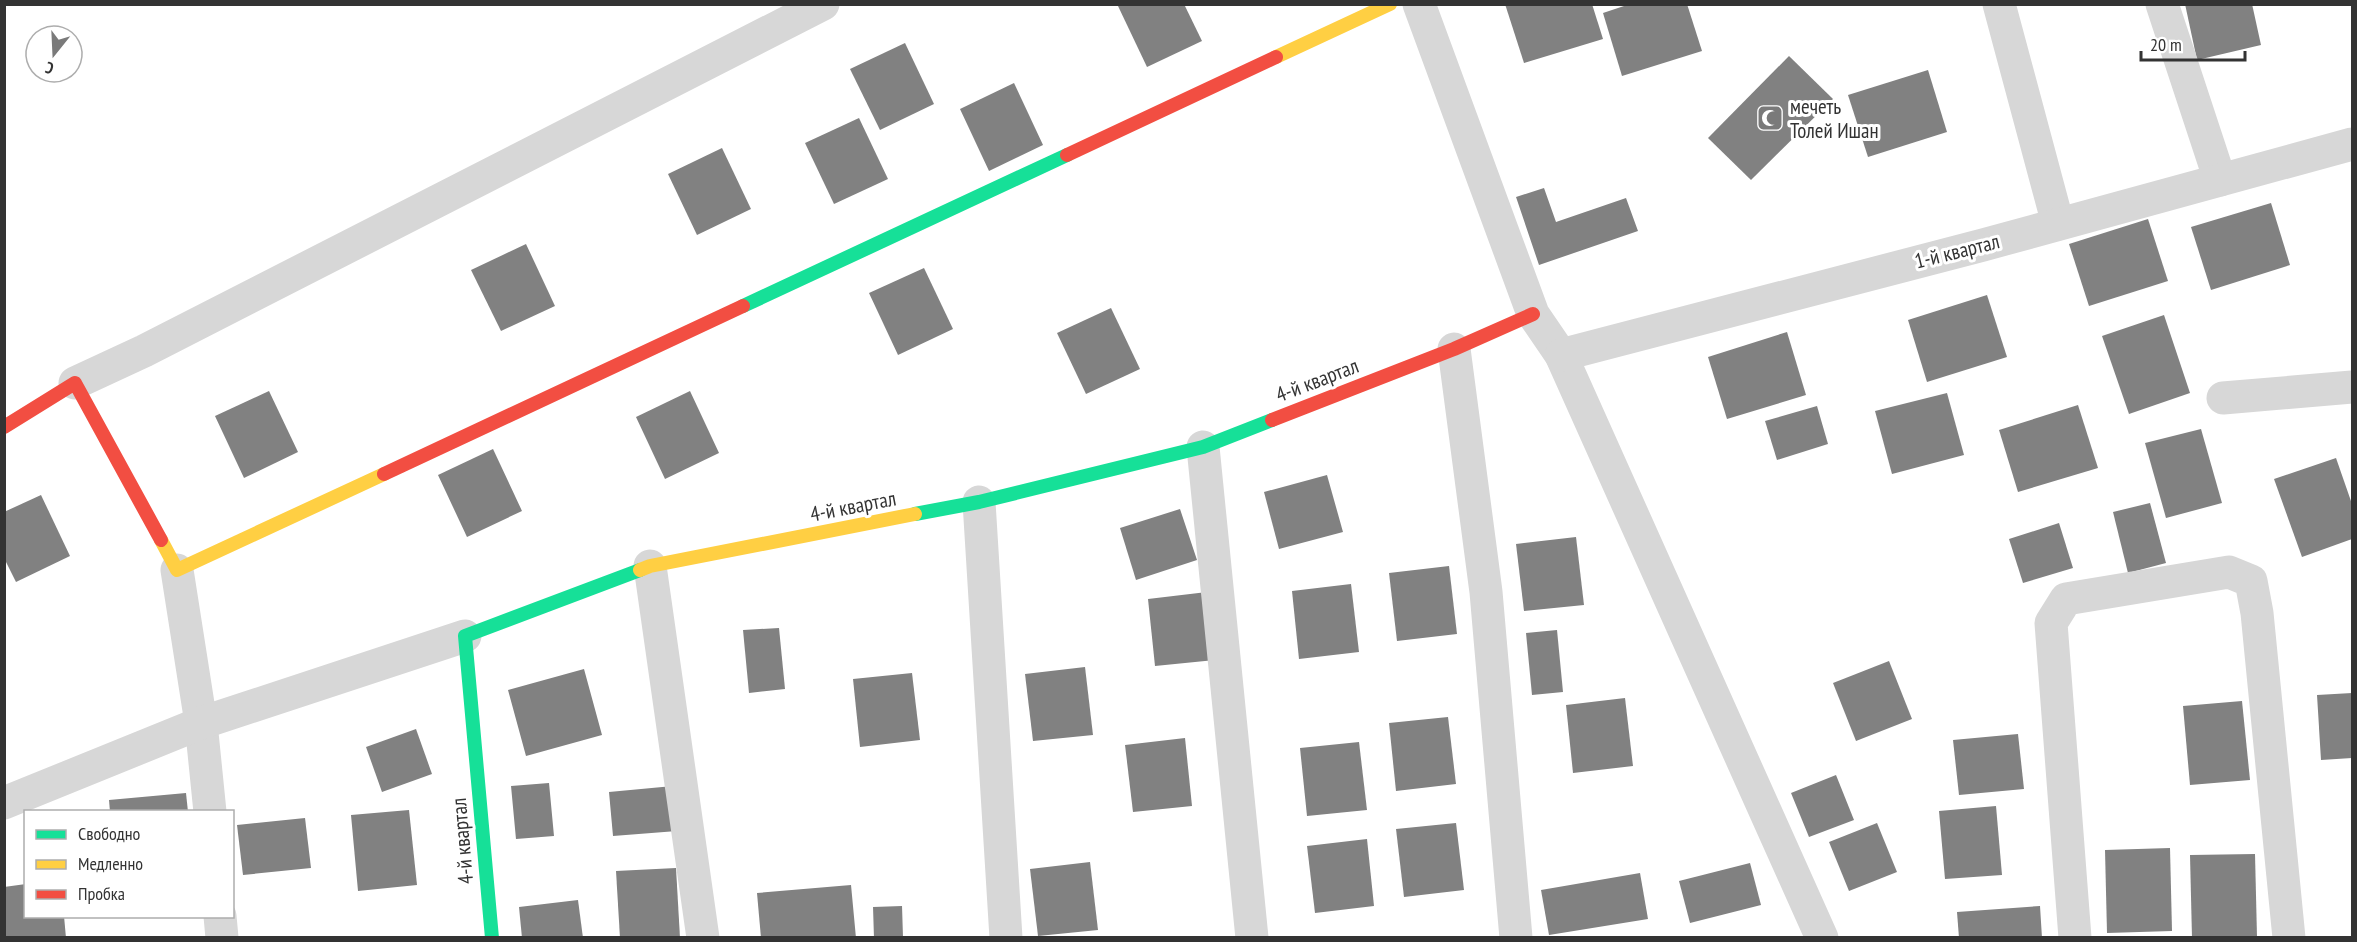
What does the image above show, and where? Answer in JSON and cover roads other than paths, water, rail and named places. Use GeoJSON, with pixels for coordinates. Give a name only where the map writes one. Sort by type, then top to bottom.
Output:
{"type":"FeatureCollection","features":[{"type":"Feature","properties":{"kind":"street"},"geometry":{"type":"LineString","coordinates":[[4,427],[75,383],[144,351],[823,4]]}},
{"type":"Feature","properties":{"kind":"street"},"geometry":{"type":"LineString","coordinates":[[177,570],[1390,4]]}},
{"type":"Feature","properties":{"kind":"street"},"geometry":{"type":"LineString","coordinates":[[1419,4],[1533,314],[1561,355],[1822,938]]}},
{"type":"Feature","properties":{"kind":"street"},"geometry":{"type":"LineString","coordinates":[[1999,4],[2058,224]]}},
{"type":"Feature","properties":{"kind":"street"},"geometry":{"type":"LineString","coordinates":[[2162,4],[2220,180]]}},
{"type":"Feature","properties":{"kind":"street","name":"1-й квартал"},"geometry":{"type":"LineString","coordinates":[[1561,355],[2352,144]]}},
{"type":"Feature","properties":{"kind":"street","name":"4-й квартал"},"geometry":{"type":"LineString","coordinates":[[492,938],[465,636],[650,566],[979,502],[1203,447],[1454,349],[1533,314]]}},
{"type":"Feature","properties":{"kind":"street"},"geometry":{"type":"LineString","coordinates":[[1454,349],[1486,592],[1516,938]]}},
{"type":"Feature","properties":{"kind":"street"},"geometry":{"type":"LineString","coordinates":[[75,383],[177,570],[201,723],[210,810]]}},
{"type":"Feature","properties":{"kind":"street"},"geometry":{"type":"LineString","coordinates":[[2223,398],[2352,387]]}},
{"type":"Feature","properties":{"kind":"street"},"geometry":{"type":"LineString","coordinates":[[1203,447],[1252,938]]}},
{"type":"Feature","properties":{"kind":"street"},"geometry":{"type":"LineString","coordinates":[[979,502],[1006,938]]}},
{"type":"Feature","properties":{"kind":"street"},"geometry":{"type":"LineString","coordinates":[[650,566],[703,938]]}},
{"type":"Feature","properties":{"kind":"street"},"geometry":{"type":"LineString","coordinates":[[2075,938],[2051,624],[2066,599],[2229,572],[2251,581],[2257,613],[2289,938]]}},
{"type":"Feature","properties":{"kind":"street"},"geometry":{"type":"LineString","coordinates":[[4,803],[201,723],[465,636]]}},
{"type":"Feature","properties":{"kind":"street"},"geometry":{"type":"LineString","coordinates":[[220,918],[222,938]]}},
{"type":"Feature","properties":{"kind":"place","name":"мечеть Толей Ишан"},"geometry":{"type":"Point","coordinates":[1770,118]}}]}
